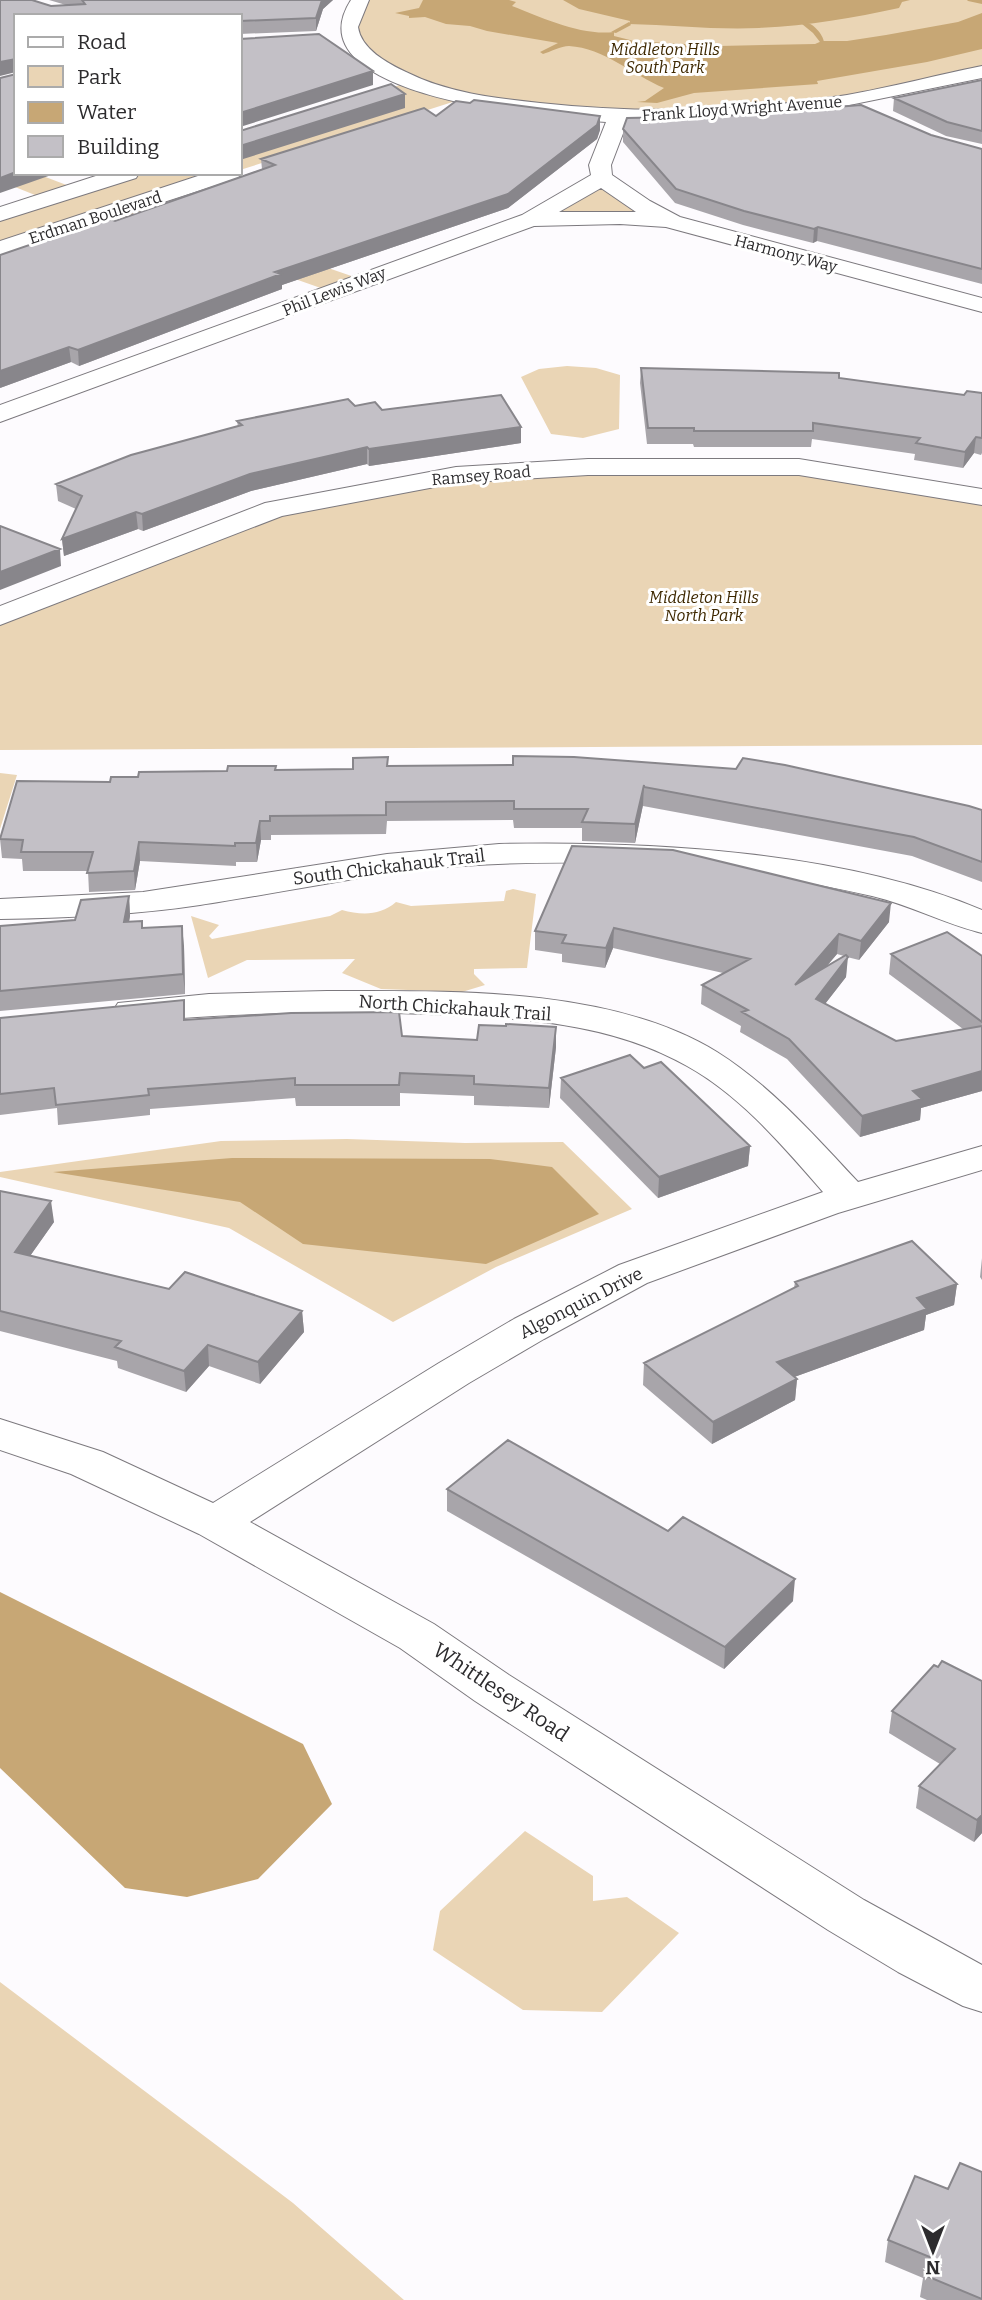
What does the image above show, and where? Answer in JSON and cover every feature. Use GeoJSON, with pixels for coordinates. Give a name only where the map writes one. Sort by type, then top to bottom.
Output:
{"type":"FeatureCollection","features":[{"type":"Feature","properties":{"kind":"street","name":"Frank Lloyd Wright Avenue"},"geometry":{"type":"LineString","coordinates":[[360,0],[347,22],[342,38],[379,65],[462,99],[618,117],[681,116],[846,101],[982,72]]}},
{"type":"Feature","properties":{"kind":"street"},"geometry":{"type":"LineString","coordinates":[[378,93],[413,81]]}},
{"type":"Feature","properties":{"kind":"street"},"geometry":{"type":"LineString","coordinates":[[422,111],[462,99]]}},
{"type":"Feature","properties":{"kind":"street"},"geometry":{"type":"LineString","coordinates":[[846,101],[881,116]]}},
{"type":"Feature","properties":{"kind":"street"},"geometry":{"type":"LineString","coordinates":[[602,178],[600,165],[618,117]]}},
{"type":"Feature","properties":{"kind":"street","name":"Erdman Boulevard"},"geometry":{"type":"LineString","coordinates":[[0,214],[122,175]]}},
{"type":"Feature","properties":{"kind":"street","name":"Erdman Boulevard"},"geometry":{"type":"LineString","coordinates":[[0,248],[224,175]]}},
{"type":"Feature","properties":{"kind":"street","name":"Phil Lewis Way"},"geometry":{"type":"LineString","coordinates":[[0,414],[530,220],[602,178]]}},
{"type":"Feature","properties":{"kind":"street","name":"Harmony Way"},"geometry":{"type":"LineString","coordinates":[[602,178],[642,206],[672,222],[982,305]]}},
{"type":"Feature","properties":{"kind":"street"},"geometry":{"type":"LineString","coordinates":[[530,220],[609,216],[672,222]]}},
{"type":"Feature","properties":{"kind":"street","name":"Ramsey Road"},"geometry":{"type":"LineString","coordinates":[[0,616],[275,509],[456,475],[588,467],[799,467],[982,497]]}},
{"type":"Feature","properties":{"kind":"street","name":"South Chickahauk Trail"},"geometry":{"type":"LineString","coordinates":[[0,909],[79,908],[164,900],[290,878],[459,856],[596,852],[716,862],[804,873],[909,895],[982,923]]}},
{"type":"Feature","properties":{"kind":"street","name":"North Chickahauk Trail"},"geometry":{"type":"LineString","coordinates":[[101,1014],[204,1004],[403,1002],[496,1007],[580,1017],[649,1035],[701,1058],[738,1083],[768,1109],[849,1196]]}},
{"type":"Feature","properties":{"kind":"street","name":"Algonquin Drive"},"geometry":{"type":"LineString","coordinates":[[215,1523],[475,1360],[633,1274],[849,1196],[982,1158]]}},
{"type":"Feature","properties":{"kind":"street","name":"Whittlesey Road"},"geometry":{"type":"LineString","coordinates":[[0,1434],[87,1463],[215,1523],[417,1636],[492,1688],[852,1919],[982,1990]]}},
{"type":"Feature","properties":{"kind":"green space","name":"Middleton Hills South Park"},"geometry":{"type":"Polygon","coordinates":[[[360,0],[982,0],[982,72],[846,101],[681,115],[462,99],[242,169],[242,136],[412,81],[349,37],[360,0]]]}},
{"type":"Feature","properties":{"kind":"green space"},"geometry":{"type":"Polygon","coordinates":[[[0,159],[14,171],[14,175],[40,175],[77,189],[122,175],[224,175],[140,203],[363,280],[332,292],[108,213],[0,248],[0,214],[45,199],[0,181],[0,159]]]}},
{"type":"Feature","properties":{"kind":"green space"},"geometry":{"type":"Polygon","coordinates":[[[602,178],[672,222],[530,220],[602,178]]]}},
{"type":"Feature","properties":{"kind":"green space"},"geometry":{"type":"Polygon","coordinates":[[[567,366],[596,368],[620,375],[619,429],[583,438],[551,434],[521,377],[539,369],[567,366]]]}},
{"type":"Feature","properties":{"kind":"green space","name":"Middleton Hills North Park"},"geometry":{"type":"Polygon","coordinates":[[[799,467],[982,497],[982,745],[0,750],[0,616],[275,509],[456,475],[799,467]]]}},
{"type":"Feature","properties":{"kind":"green space"},"geometry":{"type":"Polygon","coordinates":[[[0,773],[17,775],[0,829],[0,773]]]}},
{"type":"Feature","properties":{"kind":"green space"},"geometry":{"type":"Polygon","coordinates":[[[513,889],[536,894],[527,968],[474,969],[474,974],[485,985],[462,992],[381,989],[342,973],[355,959],[247,960],[208,978],[191,916],[219,925],[209,936],[212,939],[330,916],[342,910],[356,913],[377,912],[396,902],[411,906],[504,901],[506,891],[513,889]]]}},
{"type":"Feature","properties":{"kind":"green space"},"geometry":{"type":"Polygon","coordinates":[[[347,1139],[465,1143],[563,1142],[632,1209],[496,1267],[393,1322],[229,1228],[0,1177],[0,1172],[221,1141],[347,1139]]]}},
{"type":"Feature","properties":{"kind":"green space"},"geometry":{"type":"Polygon","coordinates":[[[525,1831],[593,1876],[593,1901],[627,1897],[679,1933],[602,2012],[523,2010],[433,1950],[440,1911],[525,1831]]]}},
{"type":"Feature","properties":{"kind":"green space"},"geometry":{"type":"Polygon","coordinates":[[[0,1982],[293,2203],[404,2300],[0,2300],[0,1982]]]}},
{"type":"Feature","properties":{"kind":"water"},"geometry":{"type":"Polygon","coordinates":[[[423,0],[509,0],[516,2],[512,6],[575,29],[614,32],[614,36],[634,41],[719,46],[847,41],[958,22],[982,13],[982,49],[927,62],[817,81],[818,84],[694,93],[657,103],[637,102],[645,101],[664,88],[594,52],[569,46],[543,54],[540,52],[558,43],[446,24],[425,17],[409,18],[395,13],[419,8],[423,0]]]}},
{"type":"Feature","properties":{"kind":"water"},"geometry":{"type":"Polygon","coordinates":[[[563,0],[910,0],[902,2],[899,8],[847,18],[794,25],[710,28],[629,24],[630,21],[579,9],[563,0]]]}},
{"type":"Feature","properties":{"kind":"water"},"geometry":{"type":"Polygon","coordinates":[[[232,1158],[490,1159],[552,1167],[599,1214],[486,1264],[303,1244],[240,1202],[53,1172],[232,1158]]]}},
{"type":"Feature","properties":{"kind":"water"},"geometry":{"type":"Polygon","coordinates":[[[0,1592],[303,1744],[332,1804],[258,1879],[187,1897],[125,1888],[0,1768],[0,1592]]]}},
{"type":"Feature","properties":{"kind":"building"},"geometry":{"type":"Polygon","coordinates":[[[0,0],[32,0],[51,6],[85,4],[82,0],[322,0],[316,18],[242,21],[242,14],[14,14],[14,59],[0,62],[0,0]]]}},
{"type":"Feature","properties":{"kind":"building"},"geometry":{"type":"Polygon","coordinates":[[[319,34],[373,71],[242,112],[242,39],[319,34]]]}},
{"type":"Feature","properties":{"kind":"building"},"geometry":{"type":"Polygon","coordinates":[[[14,74],[14,173],[0,178],[0,78],[14,74]]]}},
{"type":"Feature","properties":{"kind":"building"},"geometry":{"type":"Polygon","coordinates":[[[982,80],[982,131],[947,122],[894,98],[982,80]]]}},
{"type":"Feature","properties":{"kind":"building"},"geometry":{"type":"Polygon","coordinates":[[[391,84],[405,94],[242,145],[242,130],[391,84]]]}},
{"type":"Feature","properties":{"kind":"building"},"geometry":{"type":"Polygon","coordinates":[[[474,100],[600,116],[597,125],[508,194],[275,272],[281,274],[78,350],[69,347],[0,371],[0,255],[108,218],[115,221],[275,165],[261,159],[424,108],[436,116],[456,101],[470,103],[474,100]]]}},
{"type":"Feature","properties":{"kind":"building"},"geometry":{"type":"Polygon","coordinates":[[[861,105],[931,135],[982,149],[982,269],[744,211],[676,189],[623,129],[627,118],[725,116],[861,105]]]}},
{"type":"Feature","properties":{"kind":"building"},"geometry":{"type":"Polygon","coordinates":[[[641,368],[839,373],[839,378],[964,395],[967,391],[982,393],[982,438],[976,437],[965,452],[916,443],[920,438],[813,423],[813,431],[694,431],[694,428],[648,428],[641,368]]]}},
{"type":"Feature","properties":{"kind":"building"},"geometry":{"type":"Polygon","coordinates":[[[501,395],[521,427],[369,449],[367,447],[250,474],[142,514],[136,512],[62,539],[82,496],[56,484],[131,455],[242,425],[237,421],[348,399],[355,406],[375,402],[382,410],[501,395]]]}},
{"type":"Feature","properties":{"kind":"building"},"geometry":{"type":"Polygon","coordinates":[[[0,526],[60,549],[0,572],[0,526]]]}},
{"type":"Feature","properties":{"kind":"building"},"geometry":{"type":"Polygon","coordinates":[[[513,756],[574,757],[736,769],[743,758],[969,806],[982,810],[982,862],[914,837],[644,785],[635,824],[582,822],[588,809],[514,809],[514,801],[386,802],[386,815],[270,816],[270,821],[260,821],[256,843],[235,843],[235,846],[139,842],[134,871],[87,873],[93,852],[21,852],[23,840],[0,839],[17,781],[110,782],[111,777],[138,777],[139,772],[227,771],[228,766],[276,766],[275,770],[353,769],[353,758],[388,757],[387,766],[513,765],[513,756]]]}},
{"type":"Feature","properties":{"kind":"building"},"geometry":{"type":"Polygon","coordinates":[[[572,846],[673,850],[891,903],[861,941],[839,934],[795,985],[846,955],[848,957],[816,999],[896,1041],[982,1026],[982,1071],[913,1091],[922,1099],[862,1116],[789,1039],[742,1012],[748,1010],[702,985],[750,959],[614,928],[606,948],[562,943],[566,935],[535,931],[572,846]]]}},
{"type":"Feature","properties":{"kind":"building"},"geometry":{"type":"Polygon","coordinates":[[[129,896],[124,922],[142,921],[142,928],[182,926],[183,974],[0,991],[0,926],[75,920],[81,900],[129,896]]]}},
{"type":"Feature","properties":{"kind":"building"},"geometry":{"type":"Polygon","coordinates":[[[947,932],[982,956],[982,1022],[891,954],[947,932]]]}},
{"type":"Feature","properties":{"kind":"building"},"geometry":{"type":"Polygon","coordinates":[[[184,1000],[184,1020],[291,1013],[399,1012],[402,1036],[477,1040],[479,1025],[556,1027],[549,1088],[474,1084],[474,1076],[400,1073],[399,1085],[295,1085],[295,1078],[148,1089],[149,1095],[56,1105],[54,1088],[0,1094],[0,1018],[184,1000]]]}},
{"type":"Feature","properties":{"kind":"building"},"geometry":{"type":"Polygon","coordinates":[[[630,1055],[644,1068],[661,1062],[750,1146],[659,1177],[561,1078],[630,1055]]]}},
{"type":"Feature","properties":{"kind":"building"},"geometry":{"type":"Polygon","coordinates":[[[0,1191],[51,1201],[15,1252],[169,1289],[185,1272],[302,1311],[258,1362],[208,1345],[184,1371],[115,1347],[121,1341],[0,1311],[0,1191]]]}},
{"type":"Feature","properties":{"kind":"building"},"geometry":{"type":"Polygon","coordinates":[[[912,1241],[957,1284],[917,1298],[927,1309],[777,1362],[797,1379],[713,1422],[644,1363],[798,1286],[795,1282],[912,1241]]]}},
{"type":"Feature","properties":{"kind":"building"},"geometry":{"type":"Polygon","coordinates":[[[508,1440],[668,1531],[683,1517],[795,1579],[725,1647],[447,1489],[508,1440]]]}},
{"type":"Feature","properties":{"kind":"building"},"geometry":{"type":"Polygon","coordinates":[[[942,1661],[982,1681],[982,1815],[977,1820],[919,1786],[955,1749],[892,1711],[934,1665],[938,1667],[942,1661]]]}},
{"type":"Feature","properties":{"kind":"building"},"geometry":{"type":"Polygon","coordinates":[[[960,2163],[982,2172],[982,2299],[924,2275],[930,2257],[888,2240],[915,2176],[948,2189],[960,2163]]]}},
{"type":"Feature","properties":{"kind":"waterway"},"geometry":{"type":"LineString","coordinates":[[516,2],[531,0]]}},
{"type":"Feature","properties":{"kind":"waterway"},"geometry":{"type":"LineString","coordinates":[[970,0],[982,2]]}},
{"type":"Feature","properties":{"kind":"waterway"},"geometry":{"type":"LineString","coordinates":[[804,23],[816,32],[822,41]]}},
{"type":"Feature","properties":{"kind":"waterway"},"geometry":{"type":"LineString","coordinates":[[614,32],[629,24]]}}]}
